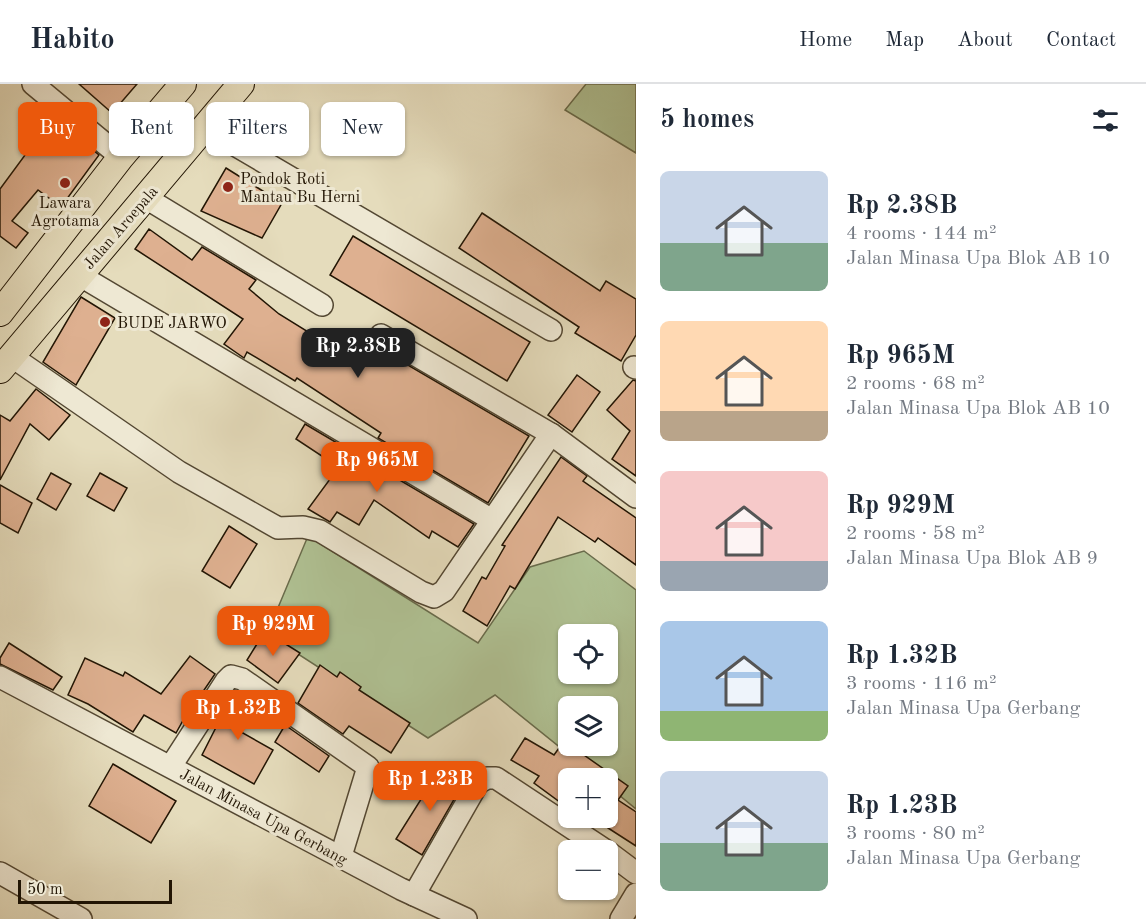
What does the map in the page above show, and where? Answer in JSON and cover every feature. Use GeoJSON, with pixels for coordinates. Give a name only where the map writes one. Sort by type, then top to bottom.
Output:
{"type":"FeatureCollection","features":[{"type":"Feature","properties":{"kind":"main road"},"geometry":{"type":"LineString","coordinates":[[0,313],[121,157],[183,84]]}},
{"type":"Feature","properties":{"kind":"main road","name":"Jalan Aroepala"},"geometry":{"type":"LineString","coordinates":[[6,363],[241,84]]}},
{"type":"Feature","properties":{"kind":"street"},"geometry":{"type":"LineString","coordinates":[[33,84],[121,157]]}},
{"type":"Feature","properties":{"kind":"street"},"geometry":{"type":"LineString","coordinates":[[204,127],[551,330]]}},
{"type":"Feature","properties":{"kind":"street"},"geometry":{"type":"LineString","coordinates":[[146,198],[322,305]]}},
{"type":"Feature","properties":{"kind":"street"},"geometry":{"type":"LineString","coordinates":[[79,275],[492,520]]}},
{"type":"Feature","properties":{"kind":"street"},"geometry":{"type":"LineString","coordinates":[[381,335],[551,434],[636,497]]}},
{"type":"Feature","properties":{"kind":"street"},"geometry":{"type":"LineString","coordinates":[[6,363],[179,472],[278,528],[303,527],[320,531],[421,592],[434,597],[444,591],[551,434]]}},
{"type":"Feature","properties":{"kind":"street"},"geometry":{"type":"LineString","coordinates":[[171,766],[226,681],[231,676],[242,679],[368,767],[341,856]]}},
{"type":"Feature","properties":{"kind":"street","name":"Jalan Minasa Upa Gerbang"},"geometry":{"type":"LineString","coordinates":[[0,677],[466,919]]}},
{"type":"Feature","properties":{"kind":"street"},"geometry":{"type":"LineString","coordinates":[[414,894],[478,783],[487,778],[496,778],[589,840]]}},
{"type":"Feature","properties":{"kind":"street"},"geometry":{"type":"LineString","coordinates":[[618,860],[636,873]]}},
{"type":"Feature","properties":{"kind":"street"},"geometry":{"type":"LineString","coordinates":[[0,873],[81,919]]}},
{"type":"Feature","properties":{"kind":"street"},"geometry":{"type":"LineString","coordinates":[[621,919],[636,894]]}},
{"type":"Feature","properties":{"kind":"green space"},"geometry":{"type":"Polygon","coordinates":[[[586,84],[636,84],[636,153],[565,110],[586,84]]]}},
{"type":"Feature","properties":{"kind":"green space"},"geometry":{"type":"Polygon","coordinates":[[[308,536],[478,643],[530,567],[584,551],[636,590],[636,809],[618,794],[618,768],[586,768],[571,756],[618,756],[618,696],[558,696],[558,746],[495,695],[428,738],[267,634],[308,536]]]}},
{"type":"Feature","properties":{"kind":"building"},"geometry":{"type":"Polygon","coordinates":[[[79,84],[137,84],[121,102],[109,102],[109,110],[79,84]]]}},
{"type":"Feature","properties":{"kind":"building"},"geometry":{"type":"Polygon","coordinates":[[[99,155],[61,207],[38,190],[12,221],[28,233],[16,248],[0,236],[0,189],[24,156],[99,155]]]}},
{"type":"Feature","properties":{"kind":"building"},"geometry":{"type":"Polygon","coordinates":[[[226,168],[282,203],[262,238],[201,211],[226,168]]]}},
{"type":"Feature","properties":{"kind":"building"},"geometry":{"type":"Polygon","coordinates":[[[482,213],[600,291],[606,281],[636,299],[636,335],[621,361],[575,333],[579,327],[459,248],[482,213]]]}},
{"type":"Feature","properties":{"kind":"building"},"geometry":{"type":"Polygon","coordinates":[[[149,229],[192,260],[202,247],[256,280],[249,289],[279,314],[342,353],[355,334],[529,436],[488,503],[378,438],[381,433],[297,378],[295,381],[247,352],[244,358],[224,344],[243,319],[135,249],[149,229]]]}},
{"type":"Feature","properties":{"kind":"building"},"geometry":{"type":"Polygon","coordinates":[[[353,236],[530,342],[507,381],[330,275],[353,236]]]}},
{"type":"Feature","properties":{"kind":"building"},"geometry":{"type":"Polygon","coordinates":[[[81,297],[115,318],[76,385],[43,362],[81,297]]]}},
{"type":"Feature","properties":{"kind":"building"},"geometry":{"type":"Polygon","coordinates":[[[577,375],[600,392],[572,432],[548,415],[577,375]]]}},
{"type":"Feature","properties":{"kind":"building"},"geometry":{"type":"Polygon","coordinates":[[[633,380],[636,381],[636,476],[612,459],[630,431],[607,410],[633,380]]]}},
{"type":"Feature","properties":{"kind":"building"},"geometry":{"type":"Polygon","coordinates":[[[36,389],[70,415],[49,440],[30,424],[0,480],[0,415],[10,421],[36,389]]]}},
{"type":"Feature","properties":{"kind":"building"},"geometry":{"type":"Polygon","coordinates":[[[305,424],[474,524],[458,547],[432,531],[429,538],[374,500],[359,525],[337,512],[330,522],[308,509],[336,471],[329,466],[331,462],[296,439],[305,424]]]}},
{"type":"Feature","properties":{"kind":"building"},"geometry":{"type":"Polygon","coordinates":[[[561,457],[587,476],[583,481],[636,518],[636,565],[598,538],[595,542],[558,517],[515,589],[510,586],[487,626],[463,611],[482,577],[486,579],[505,546],[502,545],[561,457]]]}},
{"type":"Feature","properties":{"kind":"building"},"geometry":{"type":"Polygon","coordinates":[[[51,473],[71,484],[56,510],[37,499],[51,473]]]}},
{"type":"Feature","properties":{"kind":"building"},"geometry":{"type":"Polygon","coordinates":[[[100,473],[127,488],[114,511],[87,496],[100,473]]]}},
{"type":"Feature","properties":{"kind":"building"},"geometry":{"type":"Polygon","coordinates":[[[0,485],[32,503],[18,533],[0,523],[0,485]]]}},
{"type":"Feature","properties":{"kind":"building"},"geometry":{"type":"Polygon","coordinates":[[[229,526],[257,544],[230,588],[202,571],[229,526]]]}},
{"type":"Feature","properties":{"kind":"building"},"geometry":{"type":"Polygon","coordinates":[[[265,631],[300,653],[278,683],[247,660],[265,631]]]}},
{"type":"Feature","properties":{"kind":"building"},"geometry":{"type":"Polygon","coordinates":[[[9,643],[62,677],[53,690],[0,664],[0,658],[9,643]]]}},
{"type":"Feature","properties":{"kind":"building"},"geometry":{"type":"Polygon","coordinates":[[[190,656],[215,674],[198,699],[196,697],[176,733],[144,715],[133,732],[88,704],[68,695],[85,658],[123,676],[125,672],[161,694],[190,656]]]}},
{"type":"Feature","properties":{"kind":"building"},"geometry":{"type":"Polygon","coordinates":[[[320,665],[337,677],[340,672],[361,687],[359,690],[410,723],[391,753],[349,726],[343,734],[298,703],[320,665]]]}},
{"type":"Feature","properties":{"kind":"building"},"geometry":{"type":"Polygon","coordinates":[[[235,690],[260,707],[241,732],[273,750],[254,784],[202,755],[235,690]]]}},
{"type":"Feature","properties":{"kind":"building"},"geometry":{"type":"Polygon","coordinates":[[[285,725],[329,756],[319,772],[275,742],[285,725]]]}},
{"type":"Feature","properties":{"kind":"building"},"geometry":{"type":"Polygon","coordinates":[[[525,738],[554,755],[558,749],[558,756],[585,756],[602,768],[558,768],[558,801],[534,783],[539,776],[511,760],[525,738]]]}},
{"type":"Feature","properties":{"kind":"building"},"geometry":{"type":"Polygon","coordinates":[[[113,764],[176,801],[151,843],[89,806],[113,764]]]}},
{"type":"Feature","properties":{"kind":"building"},"geometry":{"type":"Polygon","coordinates":[[[440,769],[463,784],[422,855],[396,839],[440,769]]]}},
{"type":"Feature","properties":{"kind":"building"},"geometry":{"type":"Polygon","coordinates":[[[618,779],[628,786],[618,800],[618,779]]]}},
{"type":"Feature","properties":{"kind":"building"},"geometry":{"type":"Polygon","coordinates":[[[618,800],[636,812],[636,846],[608,828],[618,828],[618,800]]]}},
{"type":"Feature","properties":{"kind":"place","name":"Lawara Agrotama"},"geometry":{"type":"Point","coordinates":[65,183]}},
{"type":"Feature","properties":{"kind":"place","name":"Pondok Roti Mantau Bu Herni"},"geometry":{"type":"Point","coordinates":[228,187]}},
{"type":"Feature","properties":{"kind":"place","name":"BUDE JARWO"},"geometry":{"type":"Point","coordinates":[105,322]}}]}
